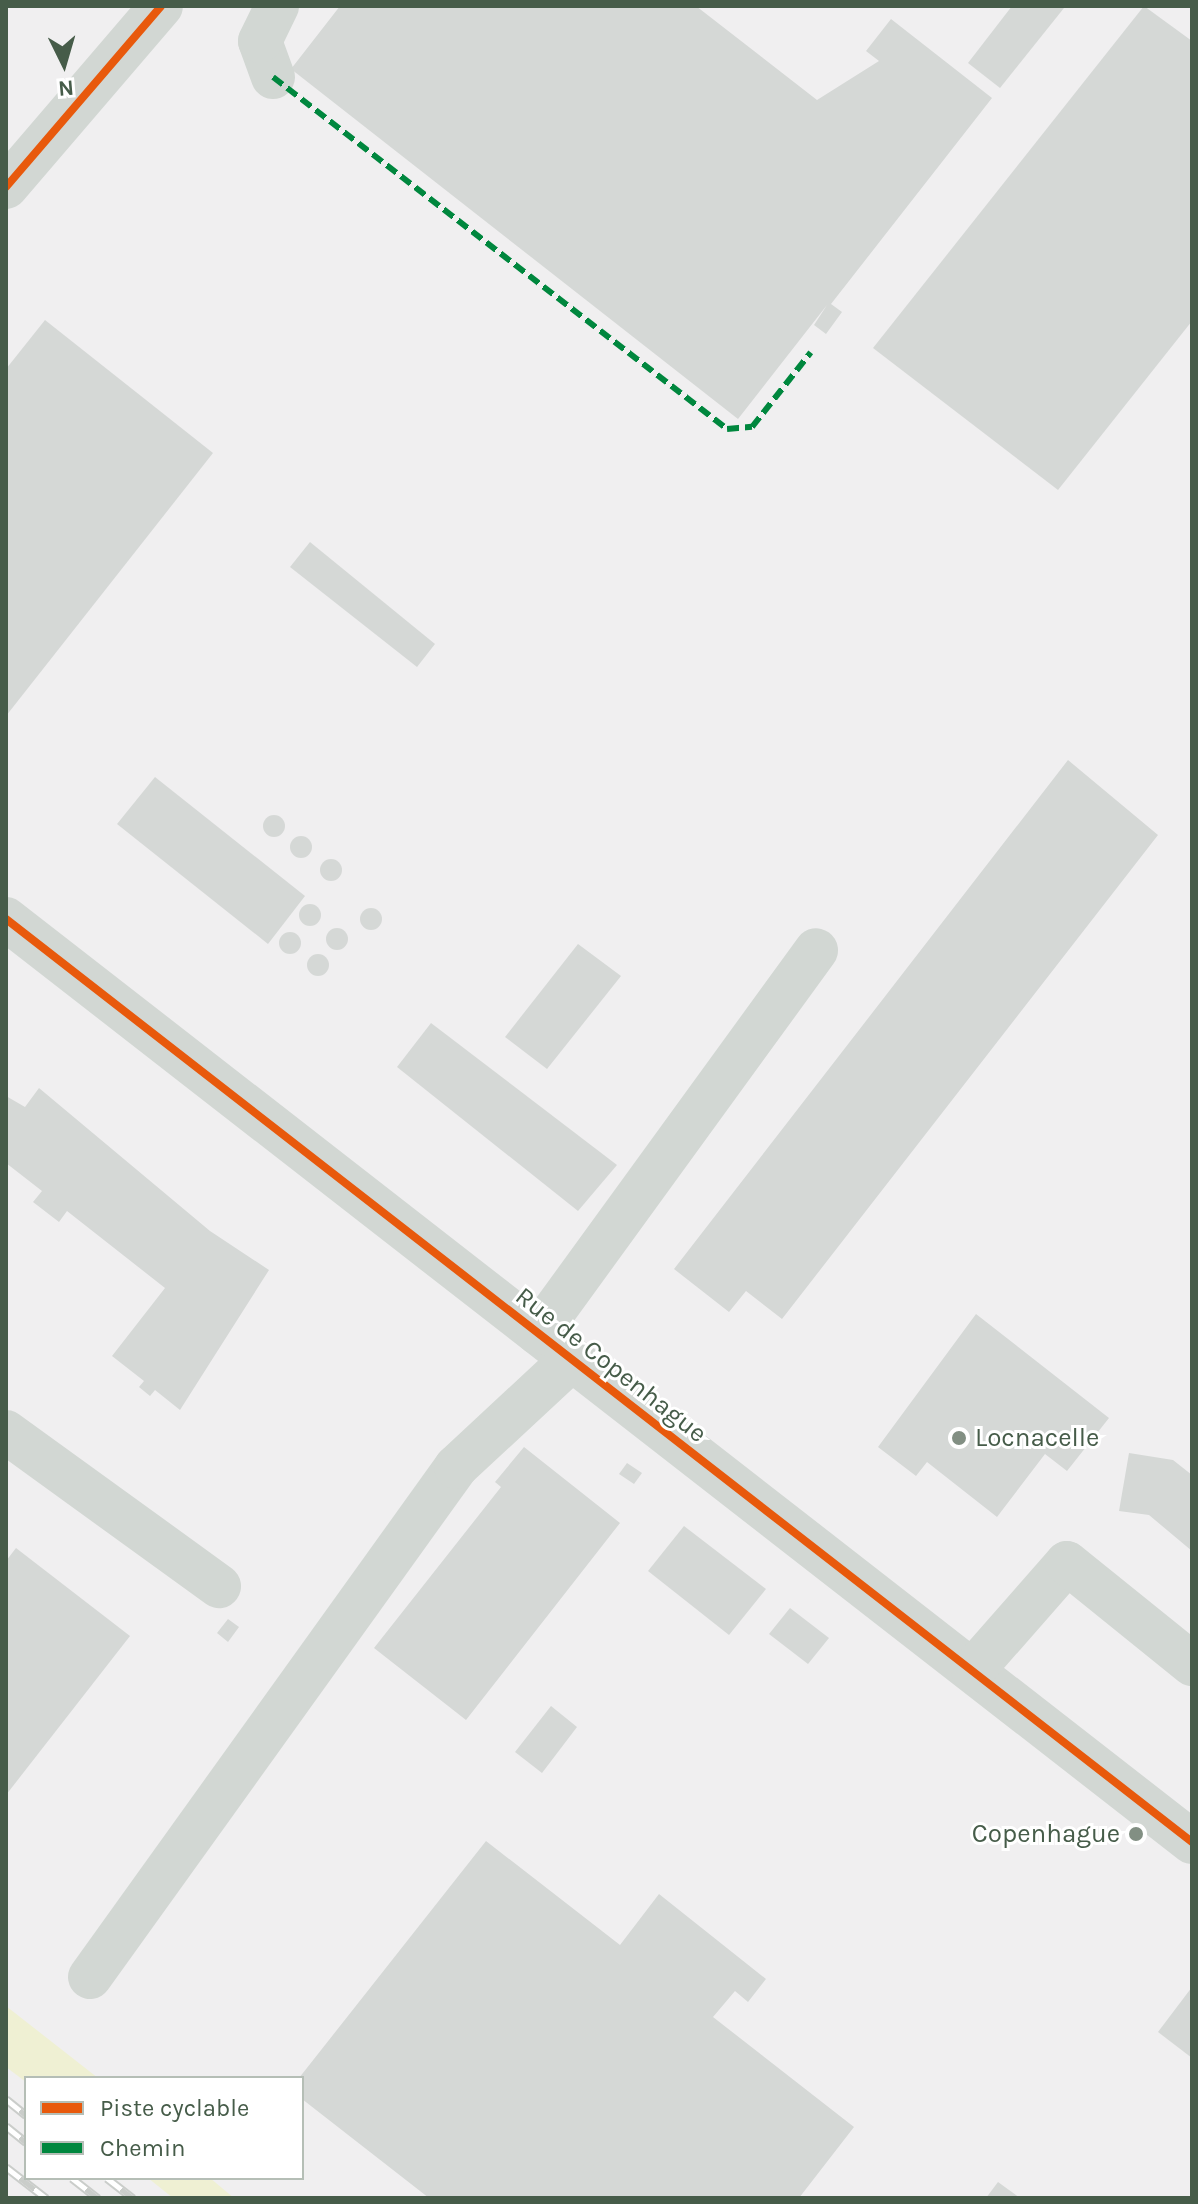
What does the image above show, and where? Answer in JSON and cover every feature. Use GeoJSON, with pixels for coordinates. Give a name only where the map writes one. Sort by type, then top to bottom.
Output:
{"type":"FeatureCollection","features":[{"type":"Feature","properties":{"kind":"street"},"geometry":{"type":"LineString","coordinates":[[6,187],[161,6]]}},
{"type":"Feature","properties":{"kind":"street"},"geometry":{"type":"LineString","coordinates":[[273,77],[260,41],[277,6]]}},
{"type":"Feature","properties":{"kind":"street","name":"Rue de Copenhague"},"geometry":{"type":"LineString","coordinates":[[11,933],[538,1333],[1192,1842]]}},
{"type":"Feature","properties":{"kind":"street"},"geometry":{"type":"LineString","coordinates":[[538,1333],[816,950]]}},
{"type":"Feature","properties":{"kind":"street"},"geometry":{"type":"LineString","coordinates":[[90,1977],[456,1467],[571,1360]]}},
{"type":"Feature","properties":{"kind":"street"},"geometry":{"type":"LineString","coordinates":[[6,1432],[219,1586]]}},
{"type":"Feature","properties":{"kind":"street"},"geometry":{"type":"LineString","coordinates":[[973,1670],[1067,1563],[1192,1664]]}},
{"type":"Feature","properties":{"kind":"green space"},"geometry":{"type":"Polygon","coordinates":[[[6,2006],[95,2076],[24,2076],[24,2080],[6,2067],[6,2006]]]}},
{"type":"Feature","properties":{"kind":"green space"},"geometry":{"type":"Polygon","coordinates":[[[150,2180],[212,2180],[234,2198],[173,2198],[150,2180]]]}},
{"type":"Feature","properties":{"kind":"building"},"geometry":{"type":"Polygon","coordinates":[[[340,6],[696,6],[817,100],[879,61],[866,51],[891,19],[992,98],[831,304],[842,312],[826,334],[814,325],[827,305],[738,419],[291,69],[340,6]]]}},
{"type":"Feature","properties":{"kind":"building"},"geometry":{"type":"Polygon","coordinates":[[[1012,6],[1064,8],[1000,88],[968,63],[1012,6]]]}},
{"type":"Feature","properties":{"kind":"building"},"geometry":{"type":"Polygon","coordinates":[[[1144,6],[1192,41],[1192,321],[1058,490],[873,348],[1144,6]]]}},
{"type":"Feature","properties":{"kind":"building"},"geometry":{"type":"Polygon","coordinates":[[[45,320],[213,453],[6,716],[6,369],[45,320]]]}},
{"type":"Feature","properties":{"kind":"building"},"geometry":{"type":"Polygon","coordinates":[[[310,542],[435,644],[417,667],[290,567],[310,542]]]}},
{"type":"Feature","properties":{"kind":"building"},"geometry":{"type":"Polygon","coordinates":[[[1068,760],[1158,835],[782,1319],[746,1291],[729,1312],[674,1269],[1068,760]]]}},
{"type":"Feature","properties":{"kind":"building"},"geometry":{"type":"Polygon","coordinates":[[[155,777],[305,896],[268,944],[117,824],[155,777]]]}},
{"type":"Feature","properties":{"kind":"building"},"geometry":{"type":"Polygon","coordinates":[[[274,815],[282,818],[285,826],[282,834],[274,837],[266,834],[263,826],[266,818],[274,815]]]}},
{"type":"Feature","properties":{"kind":"building"},"geometry":{"type":"Polygon","coordinates":[[[301,836],[309,839],[312,847],[309,855],[301,858],[293,855],[290,847],[293,839],[301,836]]]}},
{"type":"Feature","properties":{"kind":"building"},"geometry":{"type":"Polygon","coordinates":[[[331,859],[339,862],[342,870],[339,878],[331,881],[323,878],[320,870],[323,862],[331,859]]]}},
{"type":"Feature","properties":{"kind":"building"},"geometry":{"type":"Polygon","coordinates":[[[310,904],[318,907],[321,915],[318,923],[310,926],[302,923],[299,915],[302,907],[310,904]]]}},
{"type":"Feature","properties":{"kind":"building"},"geometry":{"type":"Polygon","coordinates":[[[371,908],[382,919],[371,930],[360,919],[371,908]]]}},
{"type":"Feature","properties":{"kind":"building"},"geometry":{"type":"Polygon","coordinates":[[[337,928],[345,931],[348,939],[345,947],[337,950],[329,947],[326,939],[329,931],[337,928]]]}},
{"type":"Feature","properties":{"kind":"building"},"geometry":{"type":"Polygon","coordinates":[[[290,932],[298,935],[301,943],[298,951],[290,954],[282,951],[279,943],[282,935],[290,932]]]}},
{"type":"Feature","properties":{"kind":"building"},"geometry":{"type":"Polygon","coordinates":[[[578,944],[621,976],[547,1069],[505,1037],[578,944]]]}},
{"type":"Feature","properties":{"kind":"building"},"geometry":{"type":"Polygon","coordinates":[[[318,954],[326,957],[329,965],[326,973],[318,976],[310,973],[307,965],[310,957],[318,954]]]}},
{"type":"Feature","properties":{"kind":"building"},"geometry":{"type":"Polygon","coordinates":[[[431,1023],[617,1165],[578,1211],[397,1067],[431,1023]]]}},
{"type":"Feature","properties":{"kind":"building"},"geometry":{"type":"Polygon","coordinates":[[[39,1088],[210,1231],[269,1270],[180,1410],[155,1390],[150,1396],[139,1387],[144,1381],[112,1356],[165,1288],[67,1211],[59,1222],[33,1202],[42,1191],[6,1163],[6,1096],[25,1107],[39,1088]]]}},
{"type":"Feature","properties":{"kind":"building"},"geometry":{"type":"Polygon","coordinates":[[[976,1314],[1109,1418],[1067,1471],[1045,1454],[997,1517],[927,1462],[916,1476],[878,1447],[976,1314]]]}},
{"type":"Feature","properties":{"kind":"building"},"geometry":{"type":"Polygon","coordinates":[[[524,1447],[620,1523],[466,1720],[374,1648],[501,1487],[495,1482],[524,1447]]]}},
{"type":"Feature","properties":{"kind":"building"},"geometry":{"type":"Polygon","coordinates":[[[1129,1453],[1173,1460],[1192,1475],[1192,1551],[1149,1515],[1119,1511],[1129,1453]]]}},
{"type":"Feature","properties":{"kind":"building"},"geometry":{"type":"Polygon","coordinates":[[[627,1463],[642,1473],[634,1484],[619,1474],[627,1463]]]}},
{"type":"Feature","properties":{"kind":"building"},"geometry":{"type":"Polygon","coordinates":[[[684,1526],[766,1589],[729,1635],[648,1571],[684,1526]]]}},
{"type":"Feature","properties":{"kind":"building"},"geometry":{"type":"Polygon","coordinates":[[[16,1548],[130,1636],[6,1795],[6,1561],[16,1548]]]}},
{"type":"Feature","properties":{"kind":"building"},"geometry":{"type":"Polygon","coordinates":[[[790,1608],[829,1638],[808,1664],[769,1634],[790,1608]]]}},
{"type":"Feature","properties":{"kind":"building"},"geometry":{"type":"Polygon","coordinates":[[[228,1619],[239,1627],[228,1642],[217,1633],[228,1619]]]}},
{"type":"Feature","properties":{"kind":"building"},"geometry":{"type":"Polygon","coordinates":[[[551,1706],[577,1727],[542,1773],[515,1752],[551,1706]]]}},
{"type":"Feature","properties":{"kind":"building"},"geometry":{"type":"Polygon","coordinates":[[[486,1841],[620,1945],[659,1894],[766,1979],[748,2002],[735,1991],[713,2017],[854,2127],[799,2198],[429,2198],[304,2101],[304,2076],[301,2076],[486,1841]]]}},
{"type":"Feature","properties":{"kind":"building"},"geometry":{"type":"Polygon","coordinates":[[[1192,1987],[1192,2058],[1158,2032],[1192,1987]]]}},
{"type":"Feature","properties":{"kind":"building"},"geometry":{"type":"Polygon","coordinates":[[[998,2182],[1020,2198],[986,2198],[998,2182]]]}},
{"type":"Feature","properties":{"kind":"railway"},"geometry":{"type":"LineString","coordinates":[[6,2099],[24,2113]]}},
{"type":"Feature","properties":{"kind":"railway"},"geometry":{"type":"LineString","coordinates":[[6,2126],[24,2140]]}},
{"type":"Feature","properties":{"kind":"railway"},"geometry":{"type":"LineString","coordinates":[[6,2167],[46,2198]]}},
{"type":"Feature","properties":{"kind":"railway"},"geometry":{"type":"LineString","coordinates":[[75,2180],[98,2198]]}},
{"type":"Feature","properties":{"kind":"railway"},"geometry":{"type":"LineString","coordinates":[[110,2180],[133,2198]]}},
{"type":"Feature","properties":{"kind":"marked path"},"geometry":{"type":"LineString","coordinates":[[273,77],[727,429],[752,427],[811,352]]}},
{"type":"Feature","properties":{"kind":"cycle path"},"geometry":{"type":"LineString","coordinates":[[6,187],[161,6]]}},
{"type":"Feature","properties":{"kind":"cycle path"},"geometry":{"type":"LineString","coordinates":[[6,919],[1192,1842]]}},
{"type":"Feature","properties":{"kind":"place","name":"Locnacelle"},"geometry":{"type":"Point","coordinates":[959,1438]}},
{"type":"Feature","properties":{"kind":"place","name":"Copenhague"},"geometry":{"type":"Point","coordinates":[1136,1834]}}]}
